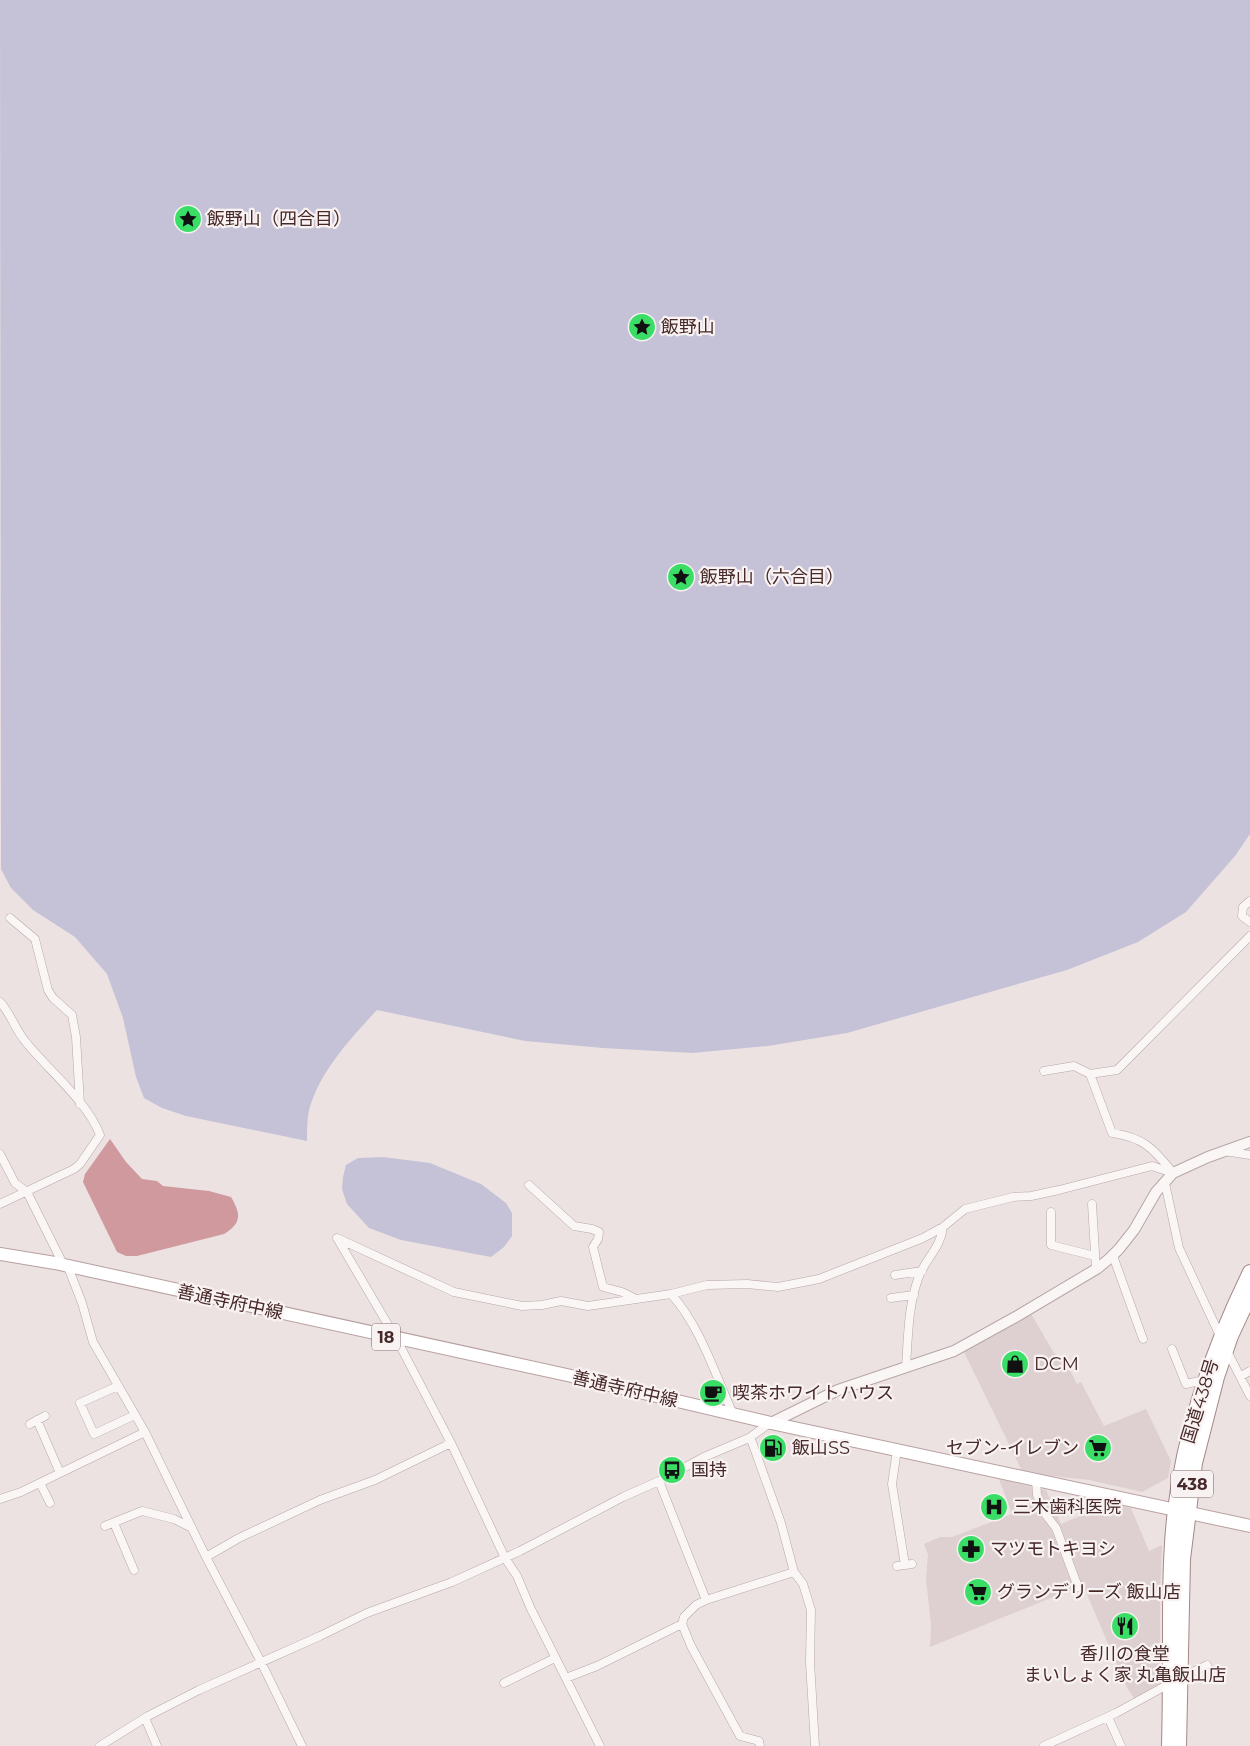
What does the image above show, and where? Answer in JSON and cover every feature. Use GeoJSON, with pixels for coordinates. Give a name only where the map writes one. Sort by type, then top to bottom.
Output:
{"type":"FeatureCollection","features":[{"type":"Feature","properties":{"kind":"highway","name":"国道438号"},"geometry":{"type":"LineString","coordinates":[[1179,1746],[1170,1589],[1181,1512],[1182,1462],[1204,1380],[1220,1337],[1250,1272]]}},
{"type":"Feature","properties":{"kind":"highway","name":"国道438号"},"geometry":{"type":"LineString","coordinates":[[1181,1512],[1205,1419],[1226,1350],[1250,1295]]}},
{"type":"Feature","properties":{"kind":"highway","name":"国道438号"},"geometry":{"type":"LineString","coordinates":[[1169,1746],[1175,1680]]}},
{"type":"Feature","properties":{"kind":"main road","name":"善通寺府中線"},"geometry":{"type":"LineString","coordinates":[[0,1254],[66,1266],[567,1376],[770,1423],[1250,1526]]}},
{"type":"Feature","properties":{"kind":"street"},"geometry":{"type":"LineString","coordinates":[[1250,901],[1243,907],[1242,916],[1250,922]]}},
{"type":"Feature","properties":{"kind":"street"},"geometry":{"type":"LineString","coordinates":[[10,918],[35,939],[48,990],[53,998],[72,1015],[76,1037],[80,1104]]}},
{"type":"Feature","properties":{"kind":"street"},"geometry":{"type":"LineString","coordinates":[[1044,1071],[1074,1066],[1090,1074],[1117,1070],[1250,936]]}},
{"type":"Feature","properties":{"kind":"street"},"geometry":{"type":"LineString","coordinates":[[0,1002],[9,1011],[23,1040],[96,1123],[100,1135],[80,1164],[74,1169],[0,1204]]}},
{"type":"Feature","properties":{"kind":"street"},"geometry":{"type":"LineString","coordinates":[[1090,1074],[1112,1133],[1129,1135],[1146,1143],[1157,1152],[1173,1173]]}},
{"type":"Feature","properties":{"kind":"street"},"geometry":{"type":"LineString","coordinates":[[100,1746],[144,1718],[199,1690],[367,1613],[452,1582],[505,1558],[623,1497],[659,1482],[704,1457],[749,1438],[770,1423],[838,1390],[963,1347],[1096,1269],[1113,1256],[1134,1230],[1156,1192],[1173,1173],[1188,1165],[1250,1142]]}},
{"type":"Feature","properties":{"kind":"street"},"geometry":{"type":"LineString","coordinates":[[1224,1151],[1250,1155]]}},
{"type":"Feature","properties":{"kind":"street"},"geometry":{"type":"LineString","coordinates":[[0,1154],[15,1183],[27,1192],[66,1266],[82,1303],[93,1342],[145,1432],[206,1558],[261,1662],[302,1746]]}},
{"type":"Feature","properties":{"kind":"street"},"geometry":{"type":"LineString","coordinates":[[600,1746],[555,1658],[517,1576],[505,1558],[451,1443],[397,1340],[337,1238],[454,1292],[522,1306],[542,1305],[561,1301],[588,1306],[671,1294],[708,1286],[747,1284],[778,1287],[819,1279],[923,1238],[943,1227],[966,1209],[988,1202],[1059,1190],[1152,1166],[1173,1173]]}},
{"type":"Feature","properties":{"kind":"street"},"geometry":{"type":"LineString","coordinates":[[1164,1183],[1179,1248],[1226,1350],[1250,1396]]}},
{"type":"Feature","properties":{"kind":"street"},"geometry":{"type":"LineString","coordinates":[[529,1185],[574,1226],[598,1232],[598,1239],[593,1247],[603,1288],[622,1292],[635,1298]]}},
{"type":"Feature","properties":{"kind":"street"},"geometry":{"type":"LineString","coordinates":[[1092,1204],[1096,1269]]}},
{"type":"Feature","properties":{"kind":"street"},"geometry":{"type":"LineString","coordinates":[[1051,1212],[1051,1246],[1095,1256]]}},
{"type":"Feature","properties":{"kind":"street"},"geometry":{"type":"LineString","coordinates":[[906,1367],[908,1327],[918,1278],[942,1238],[943,1227]]}},
{"type":"Feature","properties":{"kind":"street"},"geometry":{"type":"LineString","coordinates":[[1113,1256],[1144,1339]]}},
{"type":"Feature","properties":{"kind":"street"},"geometry":{"type":"LineString","coordinates":[[895,1274],[922,1271]]}},
{"type":"Feature","properties":{"kind":"street"},"geometry":{"type":"LineString","coordinates":[[671,1294],[679,1303],[706,1351],[733,1414]]}},
{"type":"Feature","properties":{"kind":"street"},"geometry":{"type":"LineString","coordinates":[[891,1298],[914,1295]]}},
{"type":"Feature","properties":{"kind":"street"},"geometry":{"type":"LineString","coordinates":[[1172,1349],[1186,1384],[1204,1380]]}},
{"type":"Feature","properties":{"kind":"street"},"geometry":{"type":"LineString","coordinates":[[1241,1376],[1250,1372]]}},
{"type":"Feature","properties":{"kind":"street"},"geometry":{"type":"LineString","coordinates":[[118,1386],[80,1404],[94,1434],[135,1415]]}},
{"type":"Feature","properties":{"kind":"street"},"geometry":{"type":"LineString","coordinates":[[37,1420],[60,1473]]}},
{"type":"Feature","properties":{"kind":"street"},"geometry":{"type":"LineString","coordinates":[[0,1499],[21,1492],[145,1432]]}},
{"type":"Feature","properties":{"kind":"street"},"geometry":{"type":"LineString","coordinates":[[749,1438],[781,1523],[792,1557],[794,1572],[802,1584],[811,1610],[810,1662],[815,1746]]}},
{"type":"Feature","properties":{"kind":"street"},"geometry":{"type":"LineString","coordinates":[[206,1558],[239,1538],[320,1500],[375,1480],[451,1443]]}},
{"type":"Feature","properties":{"kind":"street"},"geometry":{"type":"LineString","coordinates":[[897,1450],[892,1484],[905,1565]]}},
{"type":"Feature","properties":{"kind":"street"},"geometry":{"type":"LineString","coordinates":[[1036,1480],[1037,1495],[1046,1515],[1056,1528],[1078,1587]]}},
{"type":"Feature","properties":{"kind":"street"},"geometry":{"type":"LineString","coordinates":[[659,1482],[706,1600]]}},
{"type":"Feature","properties":{"kind":"street"},"geometry":{"type":"LineString","coordinates":[[40,1483],[50,1503]]}},
{"type":"Feature","properties":{"kind":"street"},"geometry":{"type":"LineString","coordinates":[[104,1526],[142,1511],[174,1518],[192,1528]]}},
{"type":"Feature","properties":{"kind":"street"},"geometry":{"type":"LineString","coordinates":[[114,1523],[134,1570]]}},
{"type":"Feature","properties":{"kind":"street"},"geometry":{"type":"LineString","coordinates":[[760,1746],[759,1741],[740,1736],[682,1624],[684,1617],[696,1605],[706,1600],[794,1572]]}},
{"type":"Feature","properties":{"kind":"street"},"geometry":{"type":"LineString","coordinates":[[566,1678],[596,1666],[682,1624]]}},
{"type":"Feature","properties":{"kind":"street"},"geometry":{"type":"LineString","coordinates":[[504,1683],[555,1658]]}},
{"type":"Feature","properties":{"kind":"street"},"geometry":{"type":"LineString","coordinates":[[1044,1746],[1137,1703],[1175,1680],[1207,1665]]}},
{"type":"Feature","properties":{"kind":"street"},"geometry":{"type":"LineString","coordinates":[[1108,1717],[1120,1746]]}},
{"type":"Feature","properties":{"kind":"street"},"geometry":{"type":"LineString","coordinates":[[144,1718],[157,1746]]}},
{"type":"Feature","properties":{"kind":"shaded area"},"geometry":{"type":"Polygon","coordinates":[[[0,0],[1250,0],[1250,834],[1235,856],[1186,912],[1138,942],[1067,970],[847,1033],[768,1046],[692,1053],[525,1041],[377,1010],[337,1056],[320,1082],[309,1110],[307,1141],[186,1116],[162,1108],[144,1098],[136,1077],[123,1018],[107,974],[75,937],[33,910],[11,888],[1,869],[0,0]]]}},
{"type":"Feature","properties":{"kind":"shaded area"},"geometry":{"type":"Polygon","coordinates":[[[110,1139],[126,1162],[142,1179],[157,1181],[163,1186],[209,1191],[231,1197],[237,1208],[237,1222],[224,1234],[137,1256],[126,1256],[117,1252],[83,1182],[85,1174],[110,1139]]]}},
{"type":"Feature","properties":{"kind":"shaded area"},"geometry":{"type":"Polygon","coordinates":[[[383,1157],[430,1163],[481,1184],[506,1203],[512,1213],[512,1236],[504,1247],[491,1257],[401,1240],[369,1228],[347,1204],[342,1189],[343,1177],[346,1165],[358,1158],[383,1157]]]}},
{"type":"Feature","properties":{"kind":"shaded area"},"geometry":{"type":"Polygon","coordinates":[[[1030,1312],[1054,1353],[1063,1357],[1077,1384],[1081,1382],[1104,1426],[1146,1409],[1171,1461],[1168,1478],[1142,1492],[1089,1480],[1023,1473],[963,1350],[1030,1312]]]}},
{"type":"Feature","properties":{"kind":"shaded area"},"geometry":{"type":"Polygon","coordinates":[[[999,1479],[1046,1490],[1061,1524],[1087,1513],[1080,1497],[1131,1508],[1149,1551],[1162,1545],[1160,1686],[1135,1700],[1126,1686],[1083,1585],[930,1647],[931,1625],[926,1579],[928,1555],[924,1544],[940,1537],[952,1537],[1012,1514],[999,1479]]]}},
{"type":"Feature","properties":{"kind":"place","name":"飯野山（四合目）"},"geometry":{"type":"Point","coordinates":[188,219]}},
{"type":"Feature","properties":{"kind":"place","name":"飯野山"},"geometry":{"type":"Point","coordinates":[642,327]}},
{"type":"Feature","properties":{"kind":"place","name":"飯野山（六合目）"},"geometry":{"type":"Point","coordinates":[681,577]}},
{"type":"Feature","properties":{"kind":"place","name":"DCM"},"geometry":{"type":"Point","coordinates":[1015,1364]}},
{"type":"Feature","properties":{"kind":"place","name":"喫茶ホワイトハウス"},"geometry":{"type":"Point","coordinates":[713,1393]}},
{"type":"Feature","properties":{"kind":"place","name":"飯山SS"},"geometry":{"type":"Point","coordinates":[773,1448]}},
{"type":"Feature","properties":{"kind":"place","name":"セブン-イレブン"},"geometry":{"type":"Point","coordinates":[1098,1448]}},
{"type":"Feature","properties":{"kind":"place","name":"国持"},"geometry":{"type":"Point","coordinates":[672,1470]}},
{"type":"Feature","properties":{"kind":"place","name":"三木歯科医院"},"geometry":{"type":"Point","coordinates":[994,1507]}},
{"type":"Feature","properties":{"kind":"place","name":"マツモトキヨシ"},"geometry":{"type":"Point","coordinates":[971,1549]}},
{"type":"Feature","properties":{"kind":"place","name":"グランデリーズ 飯山店"},"geometry":{"type":"Point","coordinates":[978,1592]}},
{"type":"Feature","properties":{"kind":"place","name":"香川の食堂 まいしょく家 丸亀飯山店"},"geometry":{"type":"Point","coordinates":[1125,1626]}}]}
